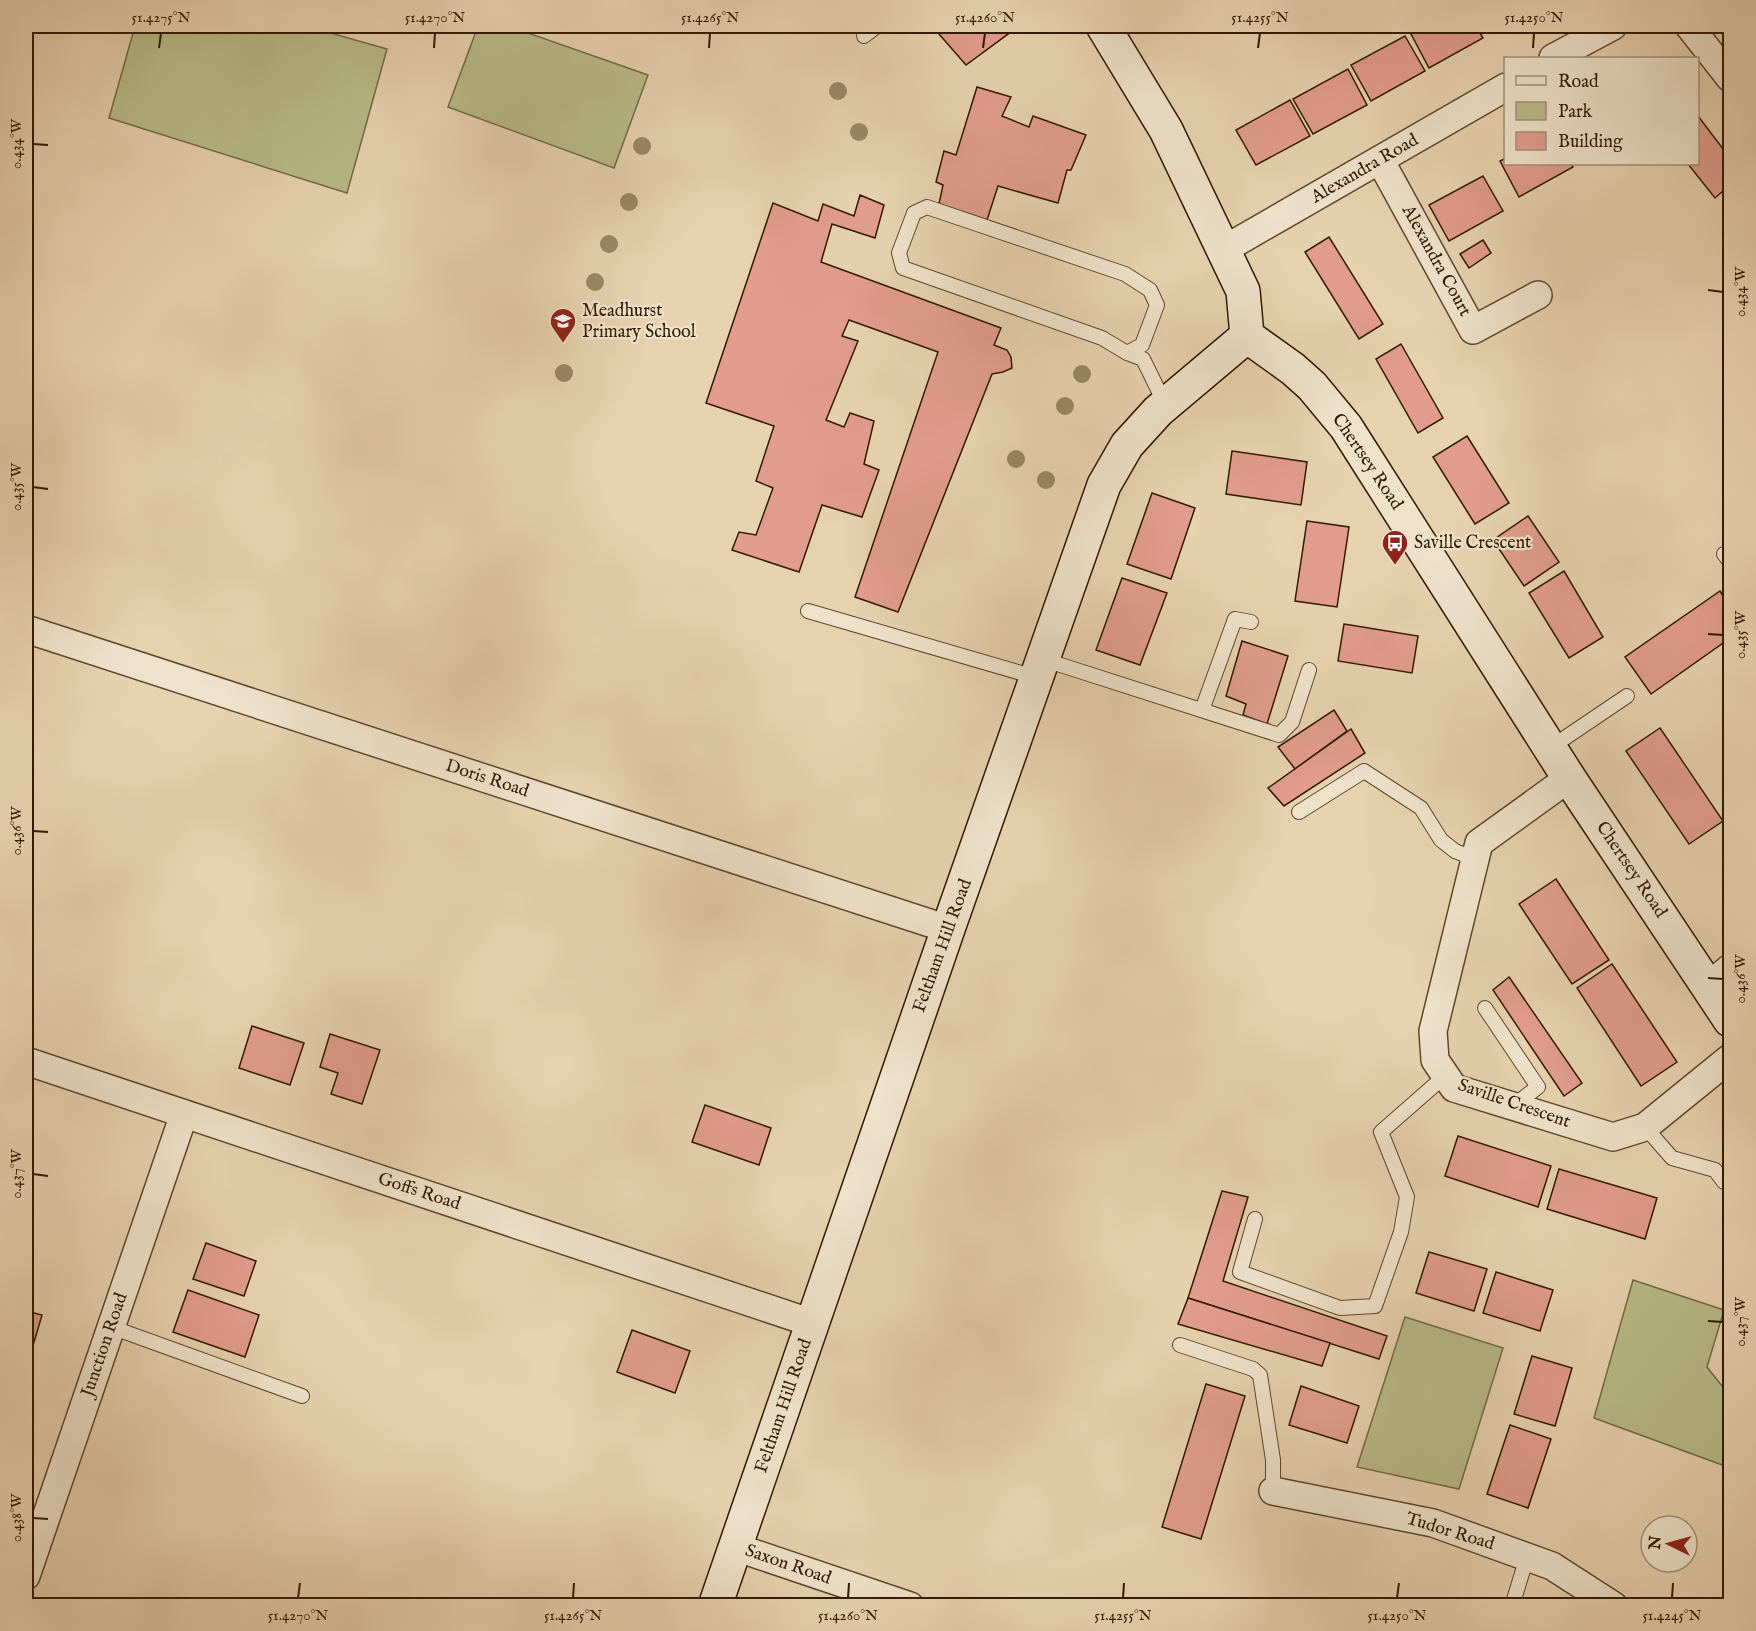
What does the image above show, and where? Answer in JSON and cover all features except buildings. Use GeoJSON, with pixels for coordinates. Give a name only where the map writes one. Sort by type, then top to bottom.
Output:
{"type":"FeatureCollection","features":[{"type":"Feature","properties":{"kind":"street"},"geometry":{"type":"LineString","coordinates":[[1103,26],[1166,130],[1243,291],[1247,336]]}},
{"type":"Feature","properties":{"kind":"street"},"geometry":{"type":"LineString","coordinates":[[1555,57],[1613,26]]}},
{"type":"Feature","properties":{"kind":"street"},"geometry":{"type":"LineString","coordinates":[[1689,26],[1731,78]]}},
{"type":"Feature","properties":{"kind":"street","name":"Alexandra Road"},"geometry":{"type":"LineString","coordinates":[[1223,250],[1504,88]]}},
{"type":"Feature","properties":{"kind":"street","name":"Alexandra Court"},"geometry":{"type":"LineString","coordinates":[[1380,160],[1473,330],[1538,295]]}},
{"type":"Feature","properties":{"kind":"street","name":"Feltham Hill Road"},"geometry":{"type":"LineString","coordinates":[[715,1605],[1038,668],[1104,485],[1127,445],[1158,411],[1247,336]]}},
{"type":"Feature","properties":{"kind":"street","name":"Chertsey Road"},"geometry":{"type":"LineString","coordinates":[[1247,336],[1312,386],[1346,427],[1569,778],[1719,977],[1731,1020]]}},
{"type":"Feature","properties":{"kind":"street","name":"Doris Road"},"geometry":{"type":"LineString","coordinates":[[26,629],[948,929]]}},
{"type":"Feature","properties":{"kind":"street","name":"Saville Crescent"},"geometry":{"type":"LineString","coordinates":[[1569,778],[1479,843],[1433,1031],[1435,1060],[1454,1088],[1613,1137],[1645,1127],[1731,1058]]}},
{"type":"Feature","properties":{"kind":"street","name":"Goffs Road"},"geometry":{"type":"LineString","coordinates":[[26,1061],[812,1323]]}},
{"type":"Feature","properties":{"kind":"street","name":"Junction Road"},"geometry":{"type":"LineString","coordinates":[[26,1576],[184,1114]]}},
{"type":"Feature","properties":{"kind":"street","name":"Tudor Road"},"geometry":{"type":"LineString","coordinates":[[1273,1491],[1433,1523],[1552,1566],[1614,1605]]}},
{"type":"Feature","properties":{"kind":"street","name":"Saxon Road"},"geometry":{"type":"LineString","coordinates":[[735,1547],[910,1605]]}},
{"type":"Feature","properties":{"kind":"lane"},"geometry":{"type":"LineString","coordinates":[[864,36],[877,26]]}},
{"type":"Feature","properties":{"kind":"lane"},"geometry":{"type":"LineString","coordinates":[[1127,353],[1142,345],[1157,306],[1150,290],[1125,274],[927,207],[914,213],[898,253],[903,268],[1102,338],[1127,353],[1143,359],[1166,406]]}},
{"type":"Feature","properties":{"kind":"lane"},"geometry":{"type":"LineString","coordinates":[[808,611],[1202,710],[1280,735],[1292,722],[1309,670]]}},
{"type":"Feature","properties":{"kind":"lane"},"geometry":{"type":"LineString","coordinates":[[1202,710],[1235,619],[1251,622]]}},
{"type":"Feature","properties":{"kind":"lane"},"geometry":{"type":"LineString","coordinates":[[1550,748],[1628,696]]}},
{"type":"Feature","properties":{"kind":"lane"},"geometry":{"type":"LineString","coordinates":[[1299,812],[1364,771],[1421,808],[1441,840],[1455,851],[1475,859]]}},
{"type":"Feature","properties":{"kind":"lane"},"geometry":{"type":"LineString","coordinates":[[1485,1008],[1538,1087],[1513,1106]]}},
{"type":"Feature","properties":{"kind":"lane"},"geometry":{"type":"LineString","coordinates":[[1255,1219],[1240,1272],[1340,1308],[1375,1306],[1401,1232],[1407,1197],[1381,1132],[1446,1075]]}},
{"type":"Feature","properties":{"kind":"lane"},"geometry":{"type":"LineString","coordinates":[[1645,1127],[1672,1158],[1715,1170],[1724,1182],[1731,1184]]}},
{"type":"Feature","properties":{"kind":"lane"},"geometry":{"type":"LineString","coordinates":[[111,1327],[302,1396]]}},
{"type":"Feature","properties":{"kind":"lane"},"geometry":{"type":"LineString","coordinates":[[1180,1345],[1253,1369],[1260,1375],[1273,1460],[1273,1491]]}},
{"type":"Feature","properties":{"kind":"lane"},"geometry":{"type":"LineString","coordinates":[[1512,1605],[1527,1557]]}},
{"type":"Feature","properties":{"kind":"green space"},"geometry":{"type":"Polygon","coordinates":[[[135,26],[306,26],[387,49],[347,193],[109,118],[135,26]]]}},
{"type":"Feature","properties":{"kind":"green space"},"geometry":{"type":"Polygon","coordinates":[[[478,26],[508,26],[648,75],[614,168],[448,107],[478,26]]]}},
{"type":"Feature","properties":{"kind":"green space"},"geometry":{"type":"Polygon","coordinates":[[[1633,1280],[1724,1310],[1707,1367],[1730,1396],[1730,1448],[1725,1466],[1594,1418],[1633,1280]]]}},
{"type":"Feature","properties":{"kind":"green space"},"geometry":{"type":"Polygon","coordinates":[[[1405,1317],[1503,1348],[1459,1489],[1357,1467],[1405,1317]]]}},
{"type":"Feature","properties":{"kind":"place","name":"Meadhurst Primary School"},"geometry":{"type":"Point","coordinates":[563,344]}},
{"type":"Feature","properties":{"kind":"place","name":"Saville Crescent"},"geometry":{"type":"Point","coordinates":[1395,566]}}]}
